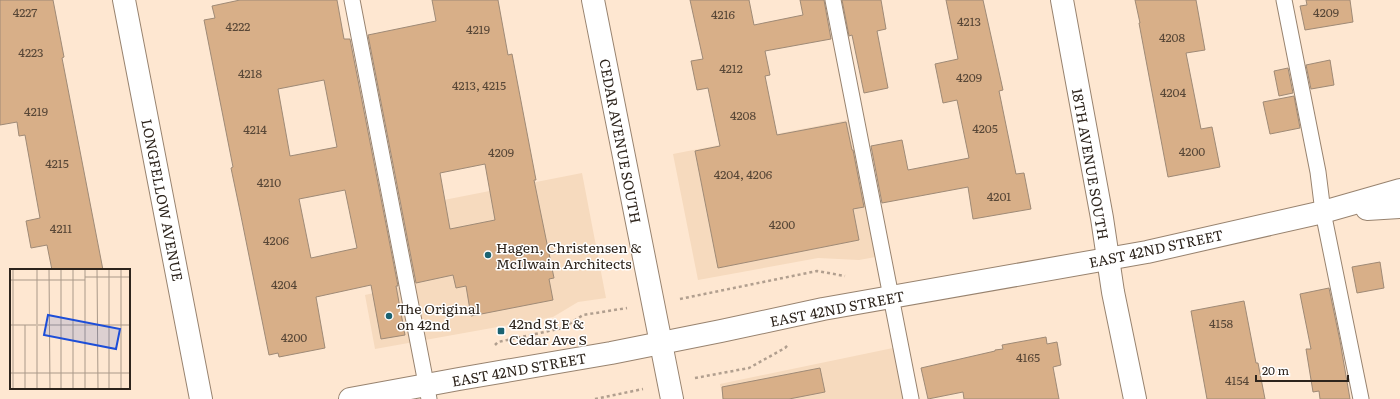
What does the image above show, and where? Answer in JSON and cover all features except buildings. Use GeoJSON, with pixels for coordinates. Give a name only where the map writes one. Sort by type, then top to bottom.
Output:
{"type":"FeatureCollection","features":[{"type":"Feature","properties":{"kind":"street","name":"LONGFELLOW AVENUE"},"geometry":{"type":"LineString","coordinates":[[124,0],[201,399]]}},
{"type":"Feature","properties":{"kind":"street","name":"CEDAR AVENUE SOUTH"},"geometry":{"type":"LineString","coordinates":[[593,0],[672,399]]}},
{"type":"Feature","properties":{"kind":"street","name":"18TH AVENUE SOUTH"},"geometry":{"type":"LineString","coordinates":[[1062,0],[1102,218],[1107,258],[1135,399]]}},
{"type":"Feature","properties":{"kind":"street","name":"EAST 42ND STREET"},"geometry":{"type":"LineString","coordinates":[[350,399],[428,392],[824,309],[1147,252],[1323,212],[1400,190]]}},
{"type":"Feature","properties":{"kind":"street","name":"EAST 42ND STREET"},"geometry":{"type":"LineString","coordinates":[[1323,212],[1400,207]]}},
{"type":"Feature","properties":{"kind":"lane"},"geometry":{"type":"LineString","coordinates":[[352,0],[428,392]]}},
{"type":"Feature","properties":{"kind":"lane"},"geometry":{"type":"LineString","coordinates":[[833,0],[912,399]]}},
{"type":"Feature","properties":{"kind":"lane"},"geometry":{"type":"LineString","coordinates":[[1284,0],[1318,172],[1323,212],[1361,399]]}},
{"type":"Feature","properties":{"kind":"path"},"geometry":{"type":"LineString","coordinates":[[690,297],[817,271],[845,276],[851,279]]}},
{"type":"Feature","properties":{"kind":"path"},"geometry":{"type":"LineString","coordinates":[[706,376],[749,368],[785,348],[790,343]]}},
{"type":"Feature","properties":{"kind":"path"},"geometry":{"type":"LineString","coordinates":[[595,399],[637,390]]}},
{"type":"Feature","properties":{"kind":"shaded area"},"geometry":{"type":"Polygon","coordinates":[[[853,119],[881,256],[859,260],[818,258],[698,280],[673,154],[853,119]]]}},
{"type":"Feature","properties":{"kind":"shaded area"},"geometry":{"type":"Polygon","coordinates":[[[582,173],[606,298],[578,302],[553,317],[375,349],[365,295],[413,284],[398,209],[582,173]]]}},
{"type":"Feature","properties":{"kind":"shaded area"},"geometry":{"type":"Polygon","coordinates":[[[893,348],[903,399],[723,399],[720,384],[893,348]]]}},
{"type":"Feature","properties":{"kind":"place","name":"Hagen, Christensen & McIlwain Architects"},"geometry":{"type":"Point","coordinates":[488,255]}},
{"type":"Feature","properties":{"kind":"place","name":"The Original on 42nd"},"geometry":{"type":"Point","coordinates":[389,316]}},
{"type":"Feature","properties":{"kind":"place","name":"42nd St E & Cedar Ave S"},"geometry":{"type":"Point","coordinates":[501,331]}}]}
